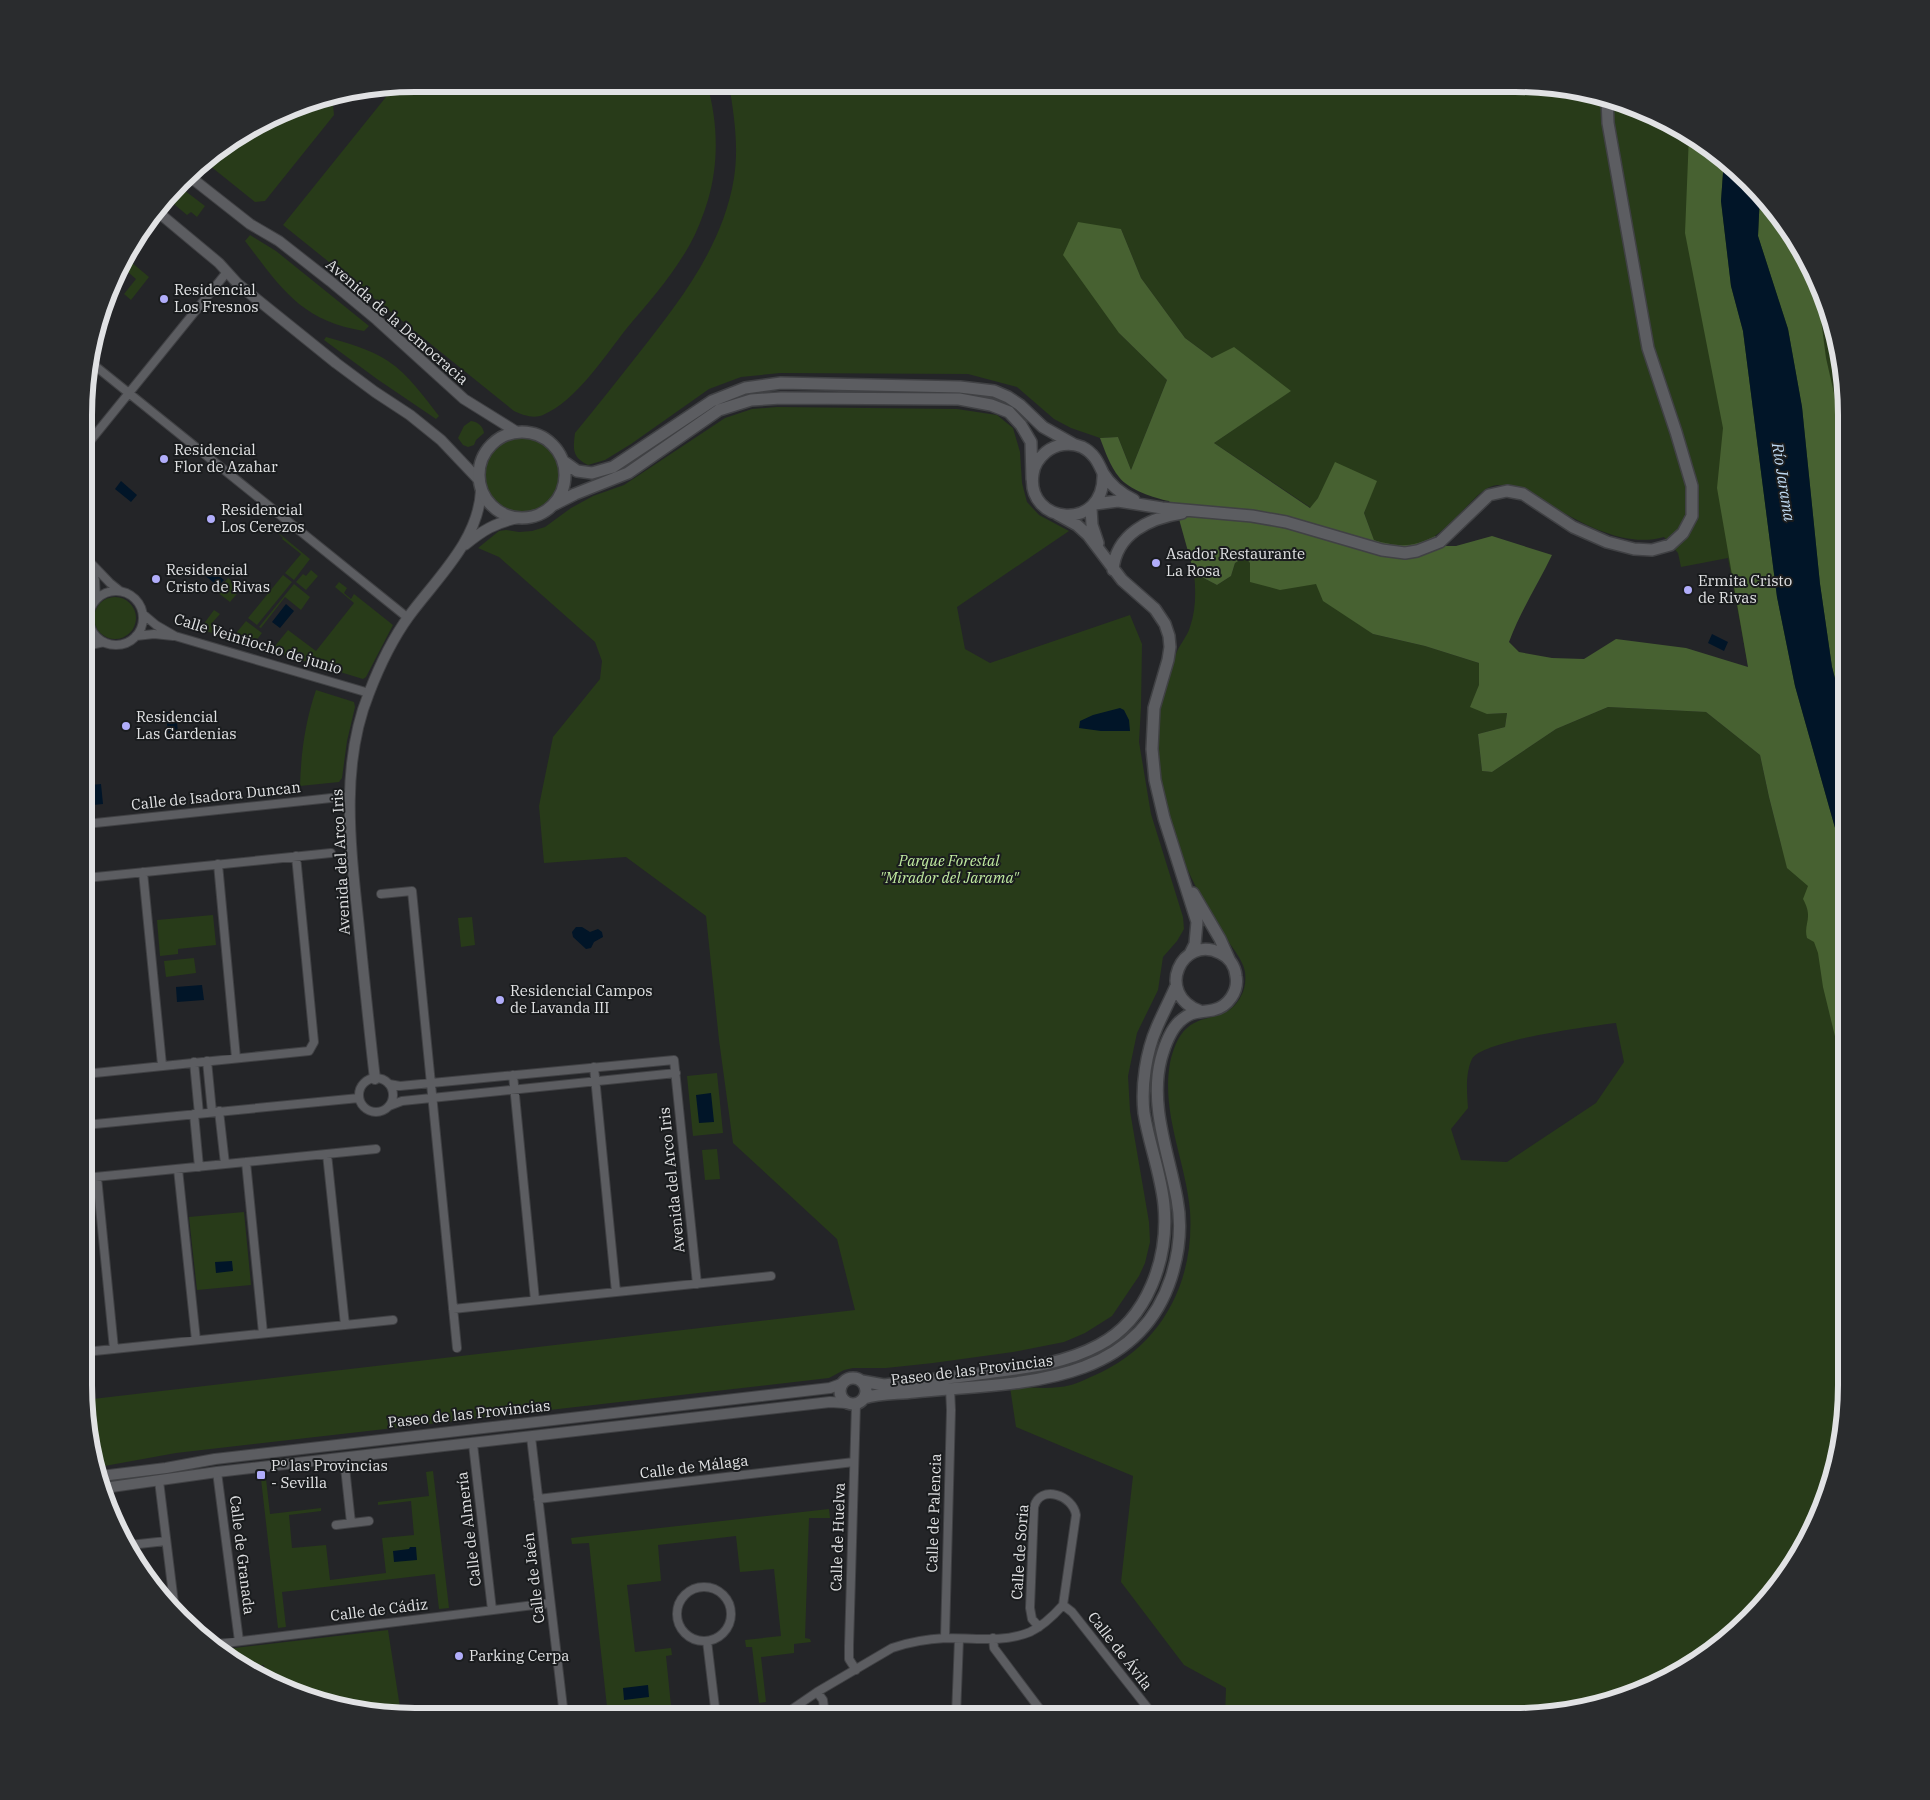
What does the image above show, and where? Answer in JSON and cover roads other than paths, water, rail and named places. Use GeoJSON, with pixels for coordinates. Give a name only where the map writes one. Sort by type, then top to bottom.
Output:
{"type":"FeatureCollection","features":[{"type":"Feature","properties":{"kind":"main road"},"geometry":{"type":"LineString","coordinates":[[552,506],[560,496],[564,485],[565,473],[563,461],[554,445],[543,437],[530,432],[504,435],[492,442],[484,453],[479,465],[479,485],[486,501],[506,515],[530,518],[575,494],[628,473],[719,410],[751,400],[781,398],[959,399],[991,405],[1009,412],[1021,424],[1031,442],[1032,479],[1036,497],[1048,511],[1057,514],[1075,516],[1093,506],[1118,501],[1147,506],[1233,513],[1286,522],[1369,547],[1405,552],[1417,551],[1440,542],[1489,495],[1507,492],[1523,494],[1572,526],[1607,542],[1652,550],[1670,545],[1689,525],[1692,516],[1692,486],[1648,348],[1608,123],[1607,107]]}},
{"type":"Feature","properties":{"kind":"main road"},"geometry":{"type":"LineString","coordinates":[[563,461],[577,471],[592,473],[614,467],[712,401],[745,388],[782,383],[978,388],[994,391],[1008,397],[1053,434],[1088,450],[1095,457],[1103,473],[1118,490],[1147,506]]}},
{"type":"Feature","properties":{"kind":"main road"},"geometry":{"type":"LineString","coordinates":[[1032,479],[1037,462],[1049,450],[1066,444],[1075,445]]}},
{"type":"Feature","properties":{"kind":"main road"},"geometry":{"type":"LineString","coordinates":[[1100,550],[1092,525],[1093,506],[1101,495],[1104,484],[1103,473]]}},
{"type":"Feature","properties":{"kind":"main road"},"geometry":{"type":"LineString","coordinates":[[1113,570],[1119,548],[1136,529],[1157,519],[1198,511]]}},
{"type":"Feature","properties":{"kind":"main road"},"geometry":{"type":"LineString","coordinates":[[1057,514],[1082,530],[1100,550],[1113,570],[1155,609],[1165,624],[1169,636],[1168,660],[1154,708],[1152,749],[1155,780],[1164,818],[1197,922],[1196,938],[1190,954]]}},
{"type":"Feature","properties":{"kind":"main road"},"geometry":{"type":"LineString","coordinates":[[1182,874],[1220,939],[1235,968],[1237,978],[1236,989],[1224,1006],[1214,1010],[1200,1010],[1192,1008],[1184,1002],[1176,986],[1178,968],[1183,960],[1190,954],[1200,950],[1220,953],[1229,959]]}},
{"type":"Feature","properties":{"kind":"main road","name":"Paseo de las Provincias"},"geometry":{"type":"LineString","coordinates":[[862,1381],[884,1385],[1032,1367],[1086,1351],[1101,1344],[1127,1323],[1152,1287],[1163,1248],[1164,1204],[1144,1111],[1144,1085],[1148,1056],[1156,1029],[1176,986]]}},
{"type":"Feature","properties":{"kind":"main road","name":"Paseo de las Provincias"},"geometry":{"type":"LineString","coordinates":[[855,1402],[950,1388],[1032,1381],[1075,1372],[1092,1365],[1124,1346],[1143,1326],[1159,1304],[1171,1277],[1177,1251],[1179,1224],[1177,1200],[1158,1110],[1157,1087],[1161,1059],[1170,1036],[1178,1023],[1189,1014],[1200,1010]]}},
{"type":"Feature","properties":{"kind":"main road"},"geometry":{"type":"LineString","coordinates":[[852,1378],[862,1381],[866,1389],[855,1402],[840,1395],[841,1384],[845,1380],[852,1378]]}},
{"type":"Feature","properties":{"kind":"street","name":"Avenida de la Democracia"},"geometry":{"type":"LineString","coordinates":[[195,180],[250,224],[279,241],[330,281],[377,320],[464,400],[517,432]]}},
{"type":"Feature","properties":{"kind":"street"},"geometry":{"type":"LineString","coordinates":[[163,215],[219,263],[238,284],[336,363],[410,415],[441,440],[479,485]]}},
{"type":"Feature","properties":{"kind":"street"},"geometry":{"type":"LineString","coordinates":[[92,439],[227,272]]}},
{"type":"Feature","properties":{"kind":"street"},"geometry":{"type":"LineString","coordinates":[[96,368],[408,618]]}},
{"type":"Feature","properties":{"kind":"street","name":"Avenida del Arco Iris"},"geometry":{"type":"LineString","coordinates":[[374,1079],[353,867],[350,796],[358,734],[368,693],[389,650],[408,618],[459,551],[475,524],[480,505],[479,485]]}},
{"type":"Feature","properties":{"kind":"street","name":"Avenida del Arco Iris"},"geometry":{"type":"LineString","coordinates":[[459,551],[490,526],[518,518]]}},
{"type":"Feature","properties":{"kind":"street"},"geometry":{"type":"LineString","coordinates":[[92,564],[110,584],[135,599],[142,614],[142,626],[136,636],[127,642],[115,645],[104,642],[92,631]]}},
{"type":"Feature","properties":{"kind":"street"},"geometry":{"type":"LineString","coordinates":[[92,571],[95,580],[96,599]]}},
{"type":"Feature","properties":{"kind":"street"},"geometry":{"type":"LineString","coordinates":[[92,605],[96,599],[107,592],[120,591]]}},
{"type":"Feature","properties":{"kind":"street","name":"Calle Veintiocho de junio"},"geometry":{"type":"LineString","coordinates":[[142,614],[175,636],[368,693]]}},
{"type":"Feature","properties":{"kind":"street"},"geometry":{"type":"LineString","coordinates":[[136,636],[154,634],[175,636]]}},
{"type":"Feature","properties":{"kind":"street"},"geometry":{"type":"LineString","coordinates":[[92,645],[104,642]]}},
{"type":"Feature","properties":{"kind":"street","name":"Calle de Isadora Duncan"},"geometry":{"type":"LineString","coordinates":[[92,823],[350,796]]}},
{"type":"Feature","properties":{"kind":"street"},"geometry":{"type":"LineString","coordinates":[[92,877],[331,853]]}},
{"type":"Feature","properties":{"kind":"street"},"geometry":{"type":"LineString","coordinates":[[92,1073],[309,1051],[314,1042],[296,856]]}},
{"type":"Feature","properties":{"kind":"street"},"geometry":{"type":"LineString","coordinates":[[218,864],[236,1058]]}},
{"type":"Feature","properties":{"kind":"street"},"geometry":{"type":"LineString","coordinates":[[143,872],[162,1065]]}},
{"type":"Feature","properties":{"kind":"street"},"geometry":{"type":"LineString","coordinates":[[381,894],[412,891],[457,1348]]}},
{"type":"Feature","properties":{"kind":"street"},"geometry":{"type":"LineString","coordinates":[[672,1060],[675,1063],[676,1073],[402,1101],[374,1112],[364,1108],[359,1098],[361,1087],[369,1080],[374,1079],[385,1081],[389,1084],[400,1086],[672,1060]]}},
{"type":"Feature","properties":{"kind":"street"},"geometry":{"type":"LineString","coordinates":[[207,1061],[225,1164]]}},
{"type":"Feature","properties":{"kind":"street"},"geometry":{"type":"LineString","coordinates":[[194,1062],[199,1167]]}},
{"type":"Feature","properties":{"kind":"street"},"geometry":{"type":"LineString","coordinates":[[594,1067],[616,1292]]}},
{"type":"Feature","properties":{"kind":"street","name":"Avenida del Arco Iris"},"geometry":{"type":"LineString","coordinates":[[676,1073],[698,1284]]}},
{"type":"Feature","properties":{"kind":"street"},"geometry":{"type":"LineString","coordinates":[[512,1075],[535,1300]]}},
{"type":"Feature","properties":{"kind":"street"},"geometry":{"type":"LineString","coordinates":[[389,1084],[393,1095],[389,1106]]}},
{"type":"Feature","properties":{"kind":"street"},"geometry":{"type":"LineString","coordinates":[[92,1124],[359,1098]]}},
{"type":"Feature","properties":{"kind":"street"},"geometry":{"type":"LineString","coordinates":[[92,1177],[376,1149]]}},
{"type":"Feature","properties":{"kind":"street"},"geometry":{"type":"LineString","coordinates":[[327,1154],[344,1325]]}},
{"type":"Feature","properties":{"kind":"street"},"geometry":{"type":"LineString","coordinates":[[246,1162],[263,1333]]}},
{"type":"Feature","properties":{"kind":"street"},"geometry":{"type":"LineString","coordinates":[[178,1169],[196,1340]]}},
{"type":"Feature","properties":{"kind":"street"},"geometry":{"type":"LineString","coordinates":[[97,1177],[114,1349]]}},
{"type":"Feature","properties":{"kind":"street"},"geometry":{"type":"LineString","coordinates":[[453,1309],[771,1276]]}},
{"type":"Feature","properties":{"kind":"street"},"geometry":{"type":"LineString","coordinates":[[92,1351],[393,1320]]}},
{"type":"Feature","properties":{"kind":"street","name":"Paseo de las Provincias"},"geometry":{"type":"LineString","coordinates":[[106,1475],[224,1458],[830,1388],[841,1384]]}},
{"type":"Feature","properties":{"kind":"street","name":"Calle de Palencia"},"geometry":{"type":"LineString","coordinates":[[945,1638],[950,1388]]}},
{"type":"Feature","properties":{"kind":"street","name":"Paseo de las Provincias"},"geometry":{"type":"LineString","coordinates":[[110,1487],[217,1472],[830,1402],[855,1402]]}},
{"type":"Feature","properties":{"kind":"street","name":"Calle de Huelva"},"geometry":{"type":"LineString","coordinates":[[855,1402],[849,1658],[856,1670]]}},
{"type":"Feature","properties":{"kind":"street","name":"Calle de Jaén"},"geometry":{"type":"LineString","coordinates":[[531,1437],[563,1708]]}},
{"type":"Feature","properties":{"kind":"street","name":"Calle de Almería"},"geometry":{"type":"LineString","coordinates":[[472,1444],[492,1610]]}},
{"type":"Feature","properties":{"kind":"street"},"geometry":{"type":"LineString","coordinates":[[344,1458],[352,1523]]}},
{"type":"Feature","properties":{"kind":"street","name":"Calle de Málaga"},"geometry":{"type":"LineString","coordinates":[[538,1499],[854,1462]]}},
{"type":"Feature","properties":{"kind":"street","name":"Calle de Granada"},"geometry":{"type":"LineString","coordinates":[[217,1472],[239,1641]]}},
{"type":"Feature","properties":{"kind":"street"},"geometry":{"type":"LineString","coordinates":[[159,1481],[173,1597]]}},
{"type":"Feature","properties":{"kind":"street","name":"Calle de Soria"},"geometry":{"type":"LineString","coordinates":[[1039,1627],[1032,1618],[1030,1608],[1034,1507],[1039,1497],[1045,1494],[1060,1495],[1073,1504],[1075,1508],[1076,1515],[1063,1605]]}},
{"type":"Feature","properties":{"kind":"street"},"geometry":{"type":"LineString","coordinates":[[336,1525],[369,1522]]}},
{"type":"Feature","properties":{"kind":"street"},"geometry":{"type":"LineString","coordinates":[[135,1544],[166,1541]]}},
{"type":"Feature","properties":{"kind":"street"},"geometry":{"type":"LineString","coordinates":[[706,1587],[722,1594],[728,1601],[731,1609],[731,1618],[728,1626],[716,1639],[707,1641],[690,1637],[683,1631],[678,1624],[677,1615],[678,1606],[688,1592],[706,1587]]}},
{"type":"Feature","properties":{"kind":"street","name":"Calle de Cádiz"},"geometry":{"type":"LineString","coordinates":[[222,1643],[550,1603]]}},
{"type":"Feature","properties":{"kind":"street"},"geometry":{"type":"LineString","coordinates":[[794,1708],[817,1692],[892,1648],[915,1642],[945,1638],[993,1638],[1020,1635],[1039,1627],[1063,1605]]}},
{"type":"Feature","properties":{"kind":"street","name":"Calle de Ávila"},"geometry":{"type":"LineString","coordinates":[[1063,1605],[1072,1612],[1148,1708]]}},
{"type":"Feature","properties":{"kind":"street"},"geometry":{"type":"LineString","coordinates":[[993,1638],[994,1648],[1039,1708]]}},
{"type":"Feature","properties":{"kind":"street"},"geometry":{"type":"LineString","coordinates":[[956,1708],[960,1639]]}},
{"type":"Feature","properties":{"kind":"street"},"geometry":{"type":"LineString","coordinates":[[707,1641],[715,1708]]}},
{"type":"Feature","properties":{"kind":"street"},"geometry":{"type":"LineString","coordinates":[[817,1692],[823,1700],[824,1708]]}},
{"type":"Feature","properties":{"kind":"water","name":"Río Jarama"},"geometry":{"type":"Polygon","coordinates":[[[1723,170],[1743,187],[1759,206],[1758,236],[1788,329],[1802,407],[1820,584],[1832,667],[1838,690],[1838,838],[1795,686],[1777,597],[1743,331],[1731,286],[1721,201],[1723,170]]]}},
{"type":"Feature","properties":{"kind":"water"},"geometry":{"type":"Polygon","coordinates":[[[121,481],[137,495],[131,502],[115,489],[121,481]]]}},
{"type":"Feature","properties":{"kind":"water"},"geometry":{"type":"Polygon","coordinates":[[[208,567],[224,580],[218,586],[203,574],[208,567]]]}},
{"type":"Feature","properties":{"kind":"water"},"geometry":{"type":"Polygon","coordinates":[[[286,604],[294,611],[280,628],[272,622],[286,604]]]}},
{"type":"Feature","properties":{"kind":"water"},"geometry":{"type":"Polygon","coordinates":[[[1712,634],[1728,642],[1724,651],[1708,643],[1712,634]]]}},
{"type":"Feature","properties":{"kind":"water"},"geometry":{"type":"Polygon","coordinates":[[[1120,708],[1124,710],[1129,720],[1130,731],[1101,731],[1079,728],[1080,721],[1093,715],[1120,708]]]}},
{"type":"Feature","properties":{"kind":"water"},"geometry":{"type":"Polygon","coordinates":[[[176,711],[178,733],[168,734],[166,712],[176,711]]]}},
{"type":"Feature","properties":{"kind":"water"},"geometry":{"type":"Polygon","coordinates":[[[101,784],[103,804],[93,805],[92,785],[101,784]]]}},
{"type":"Feature","properties":{"kind":"water"},"geometry":{"type":"Polygon","coordinates":[[[576,927],[582,927],[590,932],[598,929],[602,932],[603,937],[594,942],[591,948],[586,949],[573,937],[572,932],[576,927]]]}},
{"type":"Feature","properties":{"kind":"water"},"geometry":{"type":"Polygon","coordinates":[[[202,985],[204,1000],[177,1002],[176,987],[202,985]]]}},
{"type":"Feature","properties":{"kind":"water"},"geometry":{"type":"Polygon","coordinates":[[[711,1093],[714,1122],[699,1123],[696,1095],[711,1093]]]}},
{"type":"Feature","properties":{"kind":"water"},"geometry":{"type":"Polygon","coordinates":[[[232,1261],[233,1271],[216,1273],[215,1262],[232,1261]]]}},
{"type":"Feature","properties":{"kind":"water"},"geometry":{"type":"Polygon","coordinates":[[[410,1547],[416,1547],[417,1560],[394,1562],[393,1551],[409,1549],[410,1547]]]}},
{"type":"Feature","properties":{"kind":"water"},"geometry":{"type":"Polygon","coordinates":[[[648,1685],[649,1697],[624,1700],[623,1688],[648,1685]]]}},
{"type":"Feature","properties":{"kind":"place","name":"Residencial Los Fresnos"},"geometry":{"type":"Point","coordinates":[164,299]}},
{"type":"Feature","properties":{"kind":"place","name":"Residencial Flor de Azahar"},"geometry":{"type":"Point","coordinates":[164,459]}},
{"type":"Feature","properties":{"kind":"place","name":"Residencial Los Cerezos"},"geometry":{"type":"Point","coordinates":[211,519]}},
{"type":"Feature","properties":{"kind":"place","name":"Asador Restaurante La Rosa"},"geometry":{"type":"Point","coordinates":[1156,563]}},
{"type":"Feature","properties":{"kind":"place","name":"Residencial Cristo de Rivas"},"geometry":{"type":"Point","coordinates":[156,579]}},
{"type":"Feature","properties":{"kind":"place","name":"Ermita Cristo de Rivas"},"geometry":{"type":"Point","coordinates":[1688,590]}},
{"type":"Feature","properties":{"kind":"place","name":"Residencial Las Gardenias"},"geometry":{"type":"Point","coordinates":[126,726]}},
{"type":"Feature","properties":{"kind":"place","name":"Residencial Campos de Lavanda III"},"geometry":{"type":"Point","coordinates":[500,1000]}},
{"type":"Feature","properties":{"kind":"place","name":"Pº las Provincias - Sevilla"},"geometry":{"type":"Point","coordinates":[261,1475]}},
{"type":"Feature","properties":{"kind":"place","name":"Parking Cerpa"},"geometry":{"type":"Point","coordinates":[459,1656]}},
{"type":"Feature","properties":{"kind":"park label","name":"Parque Forestal \"Mirador del Jarama\""},"geometry":{"type":"Point","coordinates":[949,870]}}]}
